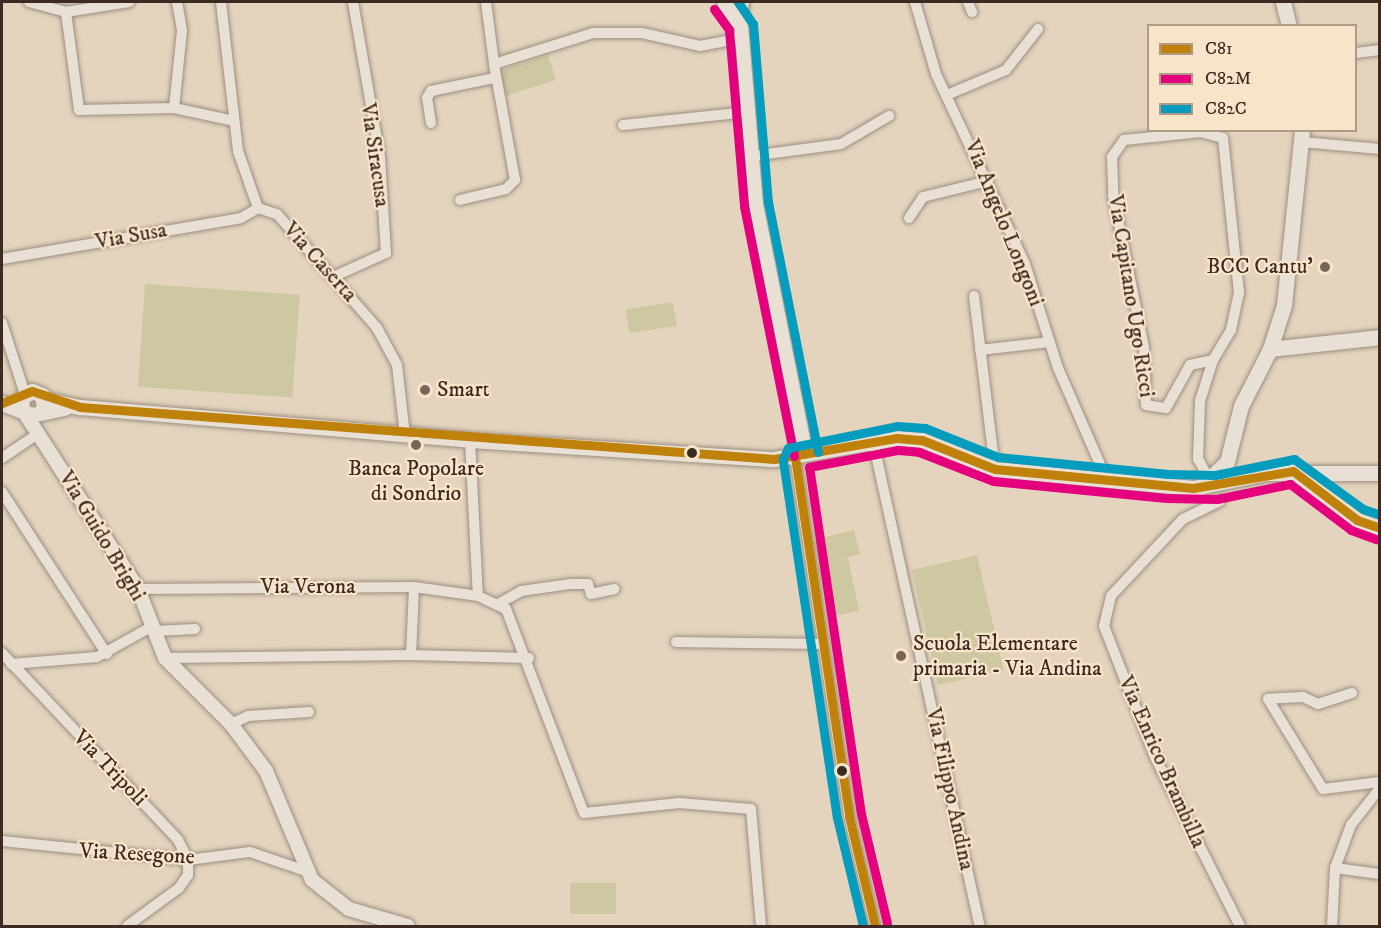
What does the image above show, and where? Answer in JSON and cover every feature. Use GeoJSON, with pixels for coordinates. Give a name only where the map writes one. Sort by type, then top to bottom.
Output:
{"type":"FeatureCollection","features":[{"type":"Feature","properties":{"kind":"main road"},"geometry":{"type":"LineString","coordinates":[[1283,2],[1288,24]]}},
{"type":"Feature","properties":{"kind":"main road"},"geometry":{"type":"LineString","coordinates":[[1206,485],[1227,462],[1241,405],[1270,349],[1292,263],[1302,136]]}},
{"type":"Feature","properties":{"kind":"main road"},"geometry":{"type":"LineString","coordinates":[[1270,349],[1380,337]]}},
{"type":"Feature","properties":{"kind":"main road"},"geometry":{"type":"LineString","coordinates":[[2,403],[80,407],[470,440],[800,456],[873,441],[922,440],[995,469],[1206,485],[1271,472]]}},
{"type":"Feature","properties":{"kind":"main road"},"geometry":{"type":"LineString","coordinates":[[1227,462],[1238,475],[1293,471],[1380,473]]}},
{"type":"Feature","properties":{"kind":"main road"},"geometry":{"type":"LineString","coordinates":[[1293,471],[1357,520],[1380,528]]}},
{"type":"Feature","properties":{"kind":"street"},"geometry":{"type":"LineString","coordinates":[[29,2],[66,12],[129,2]]}},
{"type":"Feature","properties":{"kind":"street"},"geometry":{"type":"LineString","coordinates":[[174,108],[182,30],[177,2]]}},
{"type":"Feature","properties":{"kind":"street","name":"Via Caserta"},"geometry":{"type":"LineString","coordinates":[[221,2],[234,121],[258,208],[277,214],[335,276],[377,328],[397,365],[405,435]]}},
{"type":"Feature","properties":{"kind":"street","name":"Via Siracusa"},"geometry":{"type":"LineString","coordinates":[[335,276],[386,253],[380,157],[353,2]]}},
{"type":"Feature","properties":{"kind":"street"},"geometry":{"type":"LineString","coordinates":[[460,200],[506,189],[515,180],[494,78],[486,2]]}},
{"type":"Feature","properties":{"kind":"street"},"geometry":{"type":"LineString","coordinates":[[724,2],[742,32]]}},
{"type":"Feature","properties":{"kind":"street"},"geometry":{"type":"LineString","coordinates":[[744,2],[742,32],[756,204],[800,456],[822,645],[849,816],[875,926]]}},
{"type":"Feature","properties":{"kind":"street","name":"Via Angelo Longoni"},"geometry":{"type":"LineString","coordinates":[[915,2],[947,95],[1025,264],[1050,342],[1106,478]]}},
{"type":"Feature","properties":{"kind":"street"},"geometry":{"type":"LineString","coordinates":[[66,12],[79,110],[174,108],[234,121]]}},
{"type":"Feature","properties":{"kind":"street"},"geometry":{"type":"LineString","coordinates":[[947,95],[1006,70],[1038,29]]}},
{"type":"Feature","properties":{"kind":"street"},"geometry":{"type":"LineString","coordinates":[[494,64],[567,40],[642,33],[700,46],[742,32]]}},
{"type":"Feature","properties":{"kind":"street"},"geometry":{"type":"LineString","coordinates":[[1357,52],[1380,50]]}},
{"type":"Feature","properties":{"kind":"street"},"geometry":{"type":"LineString","coordinates":[[431,123],[427,98],[431,91],[494,78]]}},
{"type":"Feature","properties":{"kind":"street"},"geometry":{"type":"LineString","coordinates":[[623,125],[748,112]]}},
{"type":"Feature","properties":{"kind":"street"},"geometry":{"type":"LineString","coordinates":[[752,156],[841,144],[889,116]]}},
{"type":"Feature","properties":{"kind":"street","name":"Via Capitano Ugo Ricci"},"geometry":{"type":"LineString","coordinates":[[1206,485],[1198,459],[1197,420],[1213,360],[1231,330],[1239,293],[1223,138],[1202,132],[1124,140],[1112,157],[1113,195],[1144,348],[1146,405],[1166,408],[1190,364],[1213,360]]}},
{"type":"Feature","properties":{"kind":"street"},"geometry":{"type":"LineString","coordinates":[[1302,136],[1380,149]]}},
{"type":"Feature","properties":{"kind":"street"},"geometry":{"type":"LineString","coordinates":[[909,218],[923,197],[988,181]]}},
{"type":"Feature","properties":{"kind":"street","name":"Via Susa"},"geometry":{"type":"LineString","coordinates":[[2,260],[241,218],[258,208]]}},
{"type":"Feature","properties":{"kind":"street"},"geometry":{"type":"LineString","coordinates":[[974,296],[995,469]]}},
{"type":"Feature","properties":{"kind":"street"},"geometry":{"type":"LineString","coordinates":[[2,323],[14,369],[31,404]]}},
{"type":"Feature","properties":{"kind":"street"},"geometry":{"type":"LineString","coordinates":[[980,350],[1050,342]]}},
{"type":"Feature","properties":{"kind":"street","name":"Via Guido Brighi"},"geometry":{"type":"LineString","coordinates":[[31,404],[39,433],[138,589],[165,658],[231,724],[266,771],[306,871],[349,909],[408,927]]}},
{"type":"Feature","properties":{"kind":"street"},"geometry":{"type":"LineString","coordinates":[[2,458],[39,433]]}},
{"type":"Feature","properties":{"kind":"street"},"geometry":{"type":"LineString","coordinates":[[470,440],[478,596]]}},
{"type":"Feature","properties":{"kind":"street","name":"Via Filippo Andina"},"geometry":{"type":"LineString","coordinates":[[873,441],[980,927]]}},
{"type":"Feature","properties":{"kind":"street"},"geometry":{"type":"LineString","coordinates":[[2,492],[107,654]]}},
{"type":"Feature","properties":{"kind":"street","name":"Via Enrico Brambilla"},"geometry":{"type":"LineString","coordinates":[[1220,501],[1183,519],[1111,596],[1104,626],[1155,757],[1240,927]]}},
{"type":"Feature","properties":{"kind":"street"},"geometry":{"type":"LineString","coordinates":[[614,590],[591,594],[588,584],[570,584],[520,591],[498,604],[506,609],[529,657],[584,813],[679,803],[751,809],[761,927]]}},
{"type":"Feature","properties":{"kind":"street"},"geometry":{"type":"LineString","coordinates":[[411,655],[414,587]]}},
{"type":"Feature","properties":{"kind":"street","name":"Via Verona"},"geometry":{"type":"LineString","coordinates":[[138,589],[414,587],[478,596],[498,604]]}},
{"type":"Feature","properties":{"kind":"street"},"geometry":{"type":"LineString","coordinates":[[11,664],[69,663],[107,654],[154,628],[195,629]]}},
{"type":"Feature","properties":{"kind":"street"},"geometry":{"type":"LineString","coordinates":[[676,642],[822,645]]}},
{"type":"Feature","properties":{"kind":"street","name":"Via Tripoli"},"geometry":{"type":"LineString","coordinates":[[2,653],[162,823],[188,860]]}},
{"type":"Feature","properties":{"kind":"street"},"geometry":{"type":"LineString","coordinates":[[165,658],[411,655],[529,657]]}},
{"type":"Feature","properties":{"kind":"street"},"geometry":{"type":"LineString","coordinates":[[1352,693],[1318,704],[1303,697],[1268,699],[1323,789],[1357,783],[1380,782]]}},
{"type":"Feature","properties":{"kind":"street"},"geometry":{"type":"LineString","coordinates":[[231,724],[248,716],[309,712]]}},
{"type":"Feature","properties":{"kind":"street"},"geometry":{"type":"LineString","coordinates":[[1332,927],[1335,867],[1367,798],[1380,788]]}},
{"type":"Feature","properties":{"kind":"street","name":"Via Resegone"},"geometry":{"type":"LineString","coordinates":[[2,840],[188,860],[250,852],[306,871]]}},
{"type":"Feature","properties":{"kind":"street"},"geometry":{"type":"LineString","coordinates":[[127,927],[185,881],[188,860]]}},
{"type":"Feature","properties":{"kind":"street"},"geometry":{"type":"LineString","coordinates":[[1335,867],[1380,874]]}},
{"type":"Feature","properties":{"kind":"shaded area"},"geometry":{"type":"Polygon","coordinates":[[[548,55],[556,80],[507,96],[499,71],[548,55]]]}},
{"type":"Feature","properties":{"kind":"shaded area"},"geometry":{"type":"Polygon","coordinates":[[[145,284],[300,295],[292,398],[138,387],[145,284]]]}},
{"type":"Feature","properties":{"kind":"shaded area"},"geometry":{"type":"Polygon","coordinates":[[[673,302],[677,326],[629,333],[626,310],[673,302]]]}},
{"type":"Feature","properties":{"kind":"shaded area"},"geometry":{"type":"Polygon","coordinates":[[[854,530],[860,554],[819,564],[813,540],[854,530]]]}},
{"type":"Feature","properties":{"kind":"shaded area"},"geometry":{"type":"Polygon","coordinates":[[[977,555],[1004,670],[938,685],[912,570],[977,555]]]}},
{"type":"Feature","properties":{"kind":"shaded area"},"geometry":{"type":"Polygon","coordinates":[[[848,558],[859,611],[829,617],[818,564],[848,558]]]}},
{"type":"Feature","properties":{"kind":"shaded area"},"geometry":{"type":"Polygon","coordinates":[[[570,883],[616,883],[616,914],[570,914],[570,883]]]}},
{"type":"Feature","properties":{"kind":"transit line","name":"C82C"},"geometry":{"type":"LineString","coordinates":[[738,2],[753,24],[768,202],[818,452]]}},
{"type":"Feature","properties":{"kind":"transit line","name":"C82M"},"geometry":{"type":"LineString","coordinates":[[714,9],[729,30],[744,206],[794,456]]}},
{"type":"Feature","properties":{"kind":"transit line","name":"C81"},"geometry":{"type":"LineString","coordinates":[[2,403],[32,391],[80,407],[774,459],[897,438],[922,440],[995,469],[1193,488],[1293,471],[1357,520],[1380,528]]}},
{"type":"Feature","properties":{"kind":"transit line","name":"C82C"},"geometry":{"type":"LineString","coordinates":[[863,926],[837,818],[783,459],[788,448],[897,426],[925,428],[998,457],[1168,474],[1215,475],[1294,459],[1363,509],[1380,515]]}},
{"type":"Feature","properties":{"kind":"transit line","name":"C82M"},"geometry":{"type":"LineString","coordinates":[[887,923],[861,814],[809,467],[898,450],[919,452],[993,481],[1166,498],[1217,499],[1290,484],[1351,530],[1376,539]]}},
{"type":"Feature","properties":{"kind":"transit line","name":"C81"},"geometry":{"type":"LineString","coordinates":[[795,457],[849,816],[875,926]]}},
{"type":"Feature","properties":{"kind":"place","name":"BCC Cantu'"},"geometry":{"type":"Point","coordinates":[1325,267]}},
{"type":"Feature","properties":{"kind":"place","name":"Smart"},"geometry":{"type":"Point","coordinates":[425,390]}},
{"type":"Feature","properties":{"kind":"place","name":"Banca Popolare di Sondrio"},"geometry":{"type":"Point","coordinates":[416,445]}},
{"type":"Feature","properties":{"kind":"place","name":"Scuola Elementare primaria - Via Andina"},"geometry":{"type":"Point","coordinates":[901,656]}}]}
